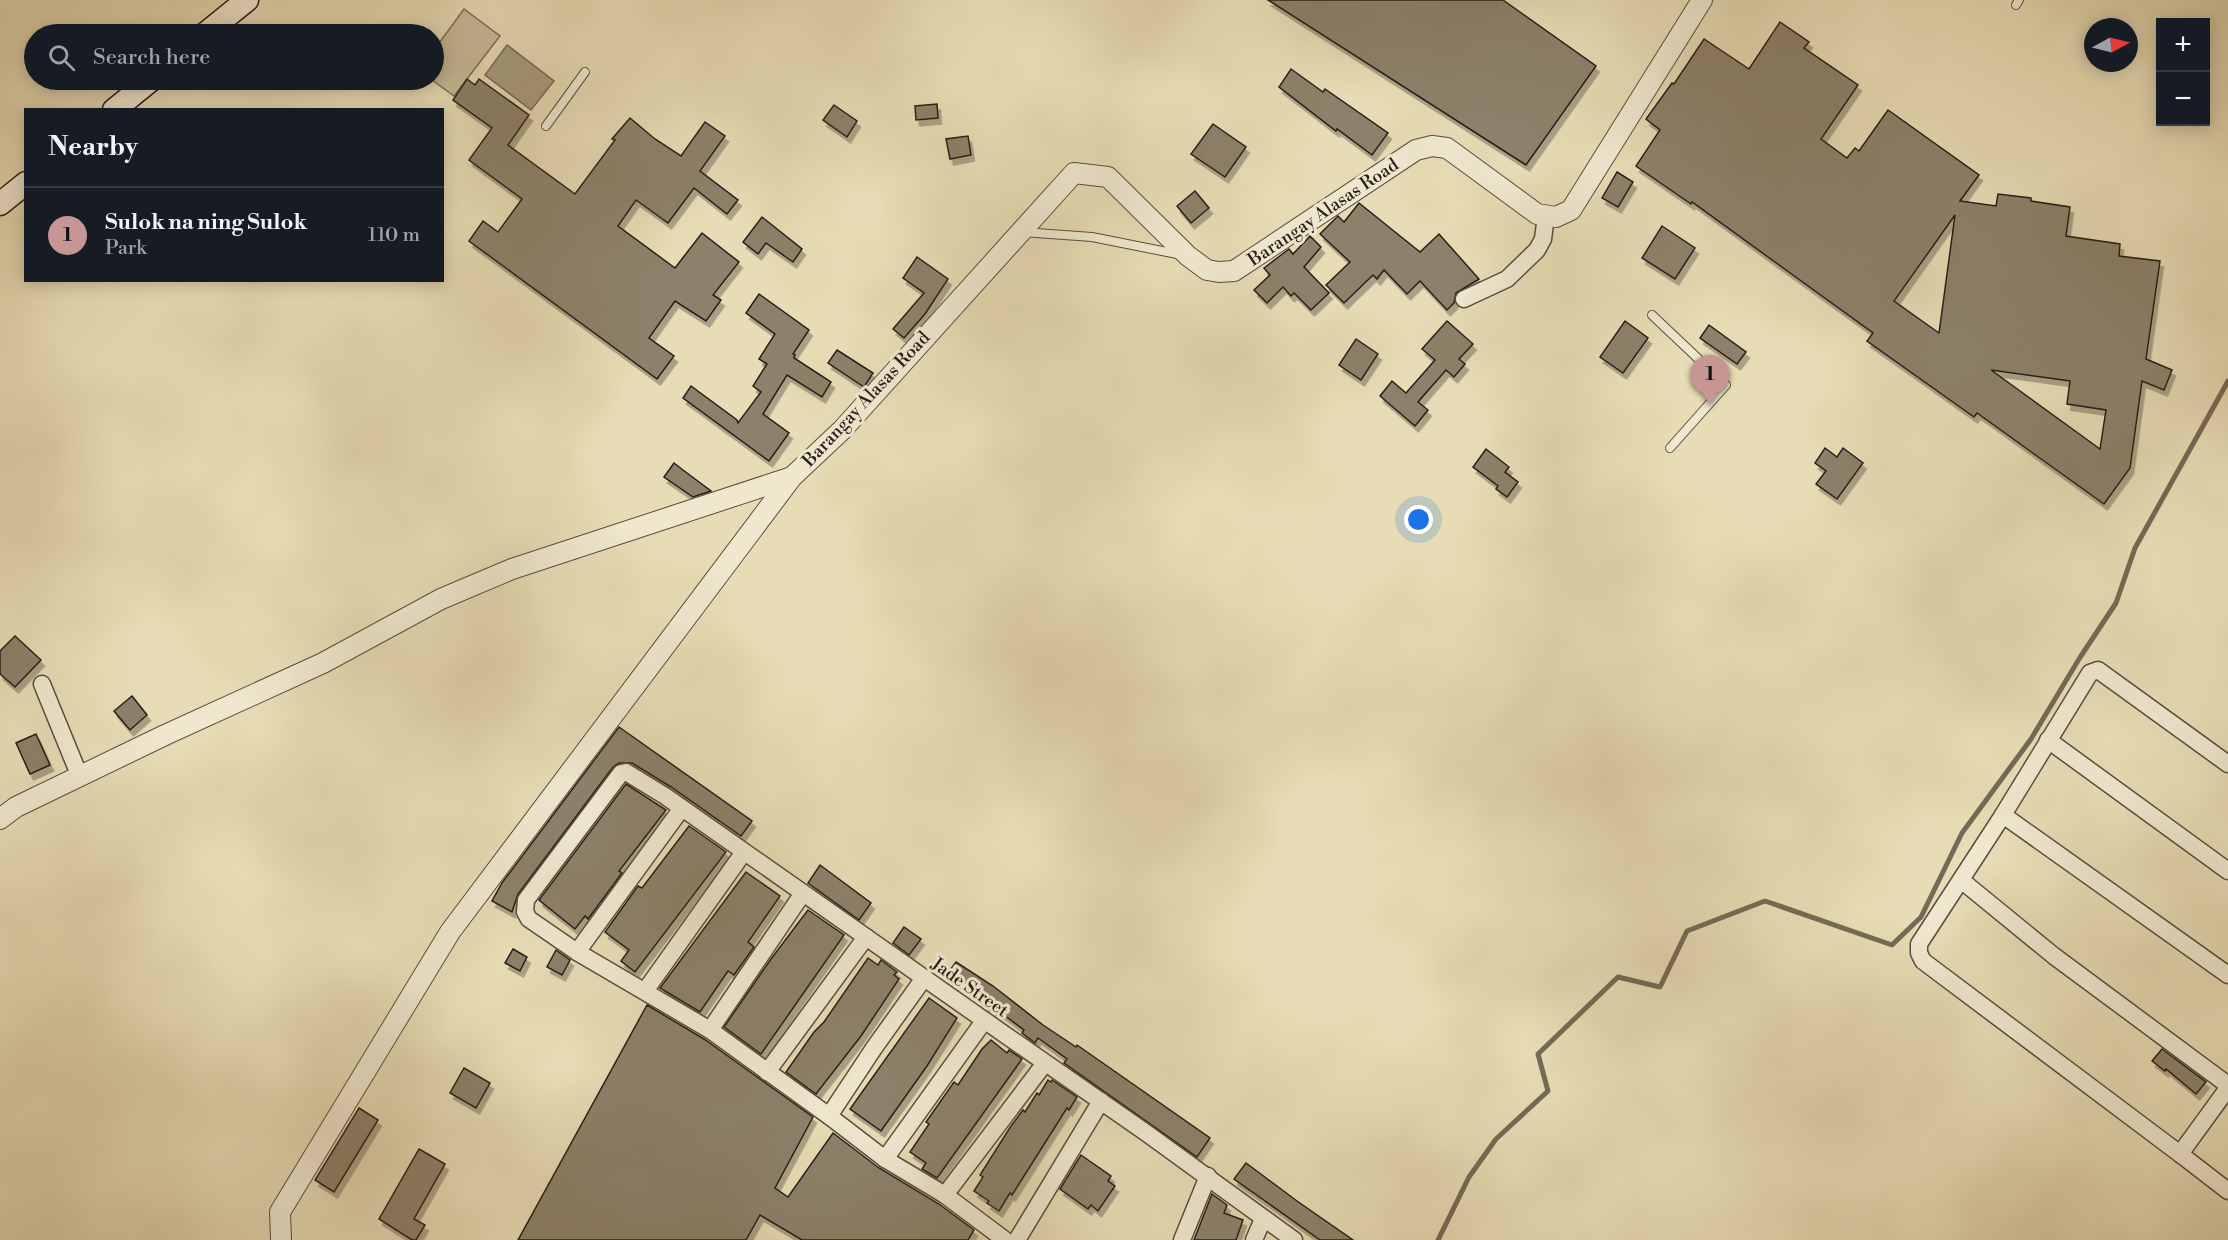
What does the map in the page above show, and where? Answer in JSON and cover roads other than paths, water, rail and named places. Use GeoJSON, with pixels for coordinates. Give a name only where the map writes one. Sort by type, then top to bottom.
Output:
{"type":"FeatureCollection","features":[{"type":"Feature","properties":{"kind":"main road"},"geometry":{"type":"LineString","coordinates":[[217,24],[247,0]]}},
{"type":"Feature","properties":{"kind":"main road"},"geometry":{"type":"LineString","coordinates":[[116,108],[139,90]]}},
{"type":"Feature","properties":{"kind":"main road"},"geometry":{"type":"LineString","coordinates":[[0,204],[24,185]]}},
{"type":"Feature","properties":{"kind":"street"},"geometry":{"type":"LineString","coordinates":[[1464,299],[1507,279],[1536,249],[1543,238],[1546,216],[1556,218],[1571,210],[1702,0]]}},
{"type":"Feature","properties":{"kind":"street","name":"Barangay Alasas Road"},"geometry":{"type":"LineString","coordinates":[[281,1240],[280,1212],[450,932],[792,477],[842,430],[1074,173],[1108,177],[1188,256],[1207,270],[1219,272],[1234,271],[1416,150],[1432,146],[1447,148],[1537,214],[1546,216]]}},
{"type":"Feature","properties":{"kind":"street"},"geometry":{"type":"LineString","coordinates":[[0,819],[16,807],[165,735],[323,663],[441,598],[512,569],[792,477]]}},
{"type":"Feature","properties":{"kind":"street"},"geometry":{"type":"LineString","coordinates":[[2228,764],[2098,670],[2090,673],[2003,815],[1919,944],[1918,953],[1923,961],[2228,1191]]}},
{"type":"Feature","properties":{"kind":"street"},"geometry":{"type":"LineString","coordinates":[[42,684],[80,777]]}},
{"type":"Feature","properties":{"kind":"street"},"geometry":{"type":"LineString","coordinates":[[2048,740],[2228,871]]}},
{"type":"Feature","properties":{"kind":"street","name":"Jade Street"},"geometry":{"type":"LineString","coordinates":[[577,952],[529,919],[525,912],[525,905],[621,773],[626,772],[682,808],[1101,1101],[1294,1240]]}},
{"type":"Feature","properties":{"kind":"street"},"geometry":{"type":"LineString","coordinates":[[682,808],[577,952],[710,1030],[885,1159],[945,1196],[1005,1240]]}},
{"type":"Feature","properties":{"kind":"street"},"geometry":{"type":"LineString","coordinates":[[2003,815],[2228,975]]}},
{"type":"Feature","properties":{"kind":"street"},"geometry":{"type":"LineString","coordinates":[[645,991],[744,852]]}},
{"type":"Feature","properties":{"kind":"street"},"geometry":{"type":"LineString","coordinates":[[1961,880],[2054,956],[2228,1086],[2180,1154]]}},
{"type":"Feature","properties":{"kind":"street"},"geometry":{"type":"LineString","coordinates":[[710,1030],[803,893]]}},
{"type":"Feature","properties":{"kind":"street"},"geometry":{"type":"LineString","coordinates":[[767,1072],[866,937]]}},
{"type":"Feature","properties":{"kind":"street"},"geometry":{"type":"LineString","coordinates":[[829,1116],[924,978]]}},
{"type":"Feature","properties":{"kind":"street"},"geometry":{"type":"LineString","coordinates":[[885,1159],[984,1021]]}},
{"type":"Feature","properties":{"kind":"street"},"geometry":{"type":"LineString","coordinates":[[945,1196],[1045,1063]]}},
{"type":"Feature","properties":{"kind":"street"},"geometry":{"type":"LineString","coordinates":[[1017,1240],[1101,1101]]}},
{"type":"Feature","properties":{"kind":"street"},"geometry":{"type":"LineString","coordinates":[[1182,1240],[1208,1176]]}},
{"type":"Feature","properties":{"kind":"street"},"geometry":{"type":"LineString","coordinates":[[1254,1240],[1263,1219]]}},
{"type":"Feature","properties":{"kind":"lane"},"geometry":{"type":"LineString","coordinates":[[546,126],[585,72]]}},
{"type":"Feature","properties":{"kind":"lane"},"geometry":{"type":"LineString","coordinates":[[1020,232],[1092,237],[1188,256]]}},
{"type":"Feature","properties":{"kind":"lane"},"geometry":{"type":"LineString","coordinates":[[1652,315],[1726,386],[1670,448]]}},
{"type":"Feature","properties":{"kind":"waterway"},"geometry":{"type":"LineString","coordinates":[[1438,1240],[1469,1177],[1496,1139],[1548,1091],[1538,1054],[1618,977],[1660,987],[1687,931],[1765,901],[1892,945],[1921,917],[1962,833],[2031,739],[2116,603],[2135,548],[2228,381]]}},
{"type":"Feature","properties":{"kind":"place","name":"Sulok na ning Sulok"},"geometry":{"type":"Point","coordinates":[1710,405]}}]}
